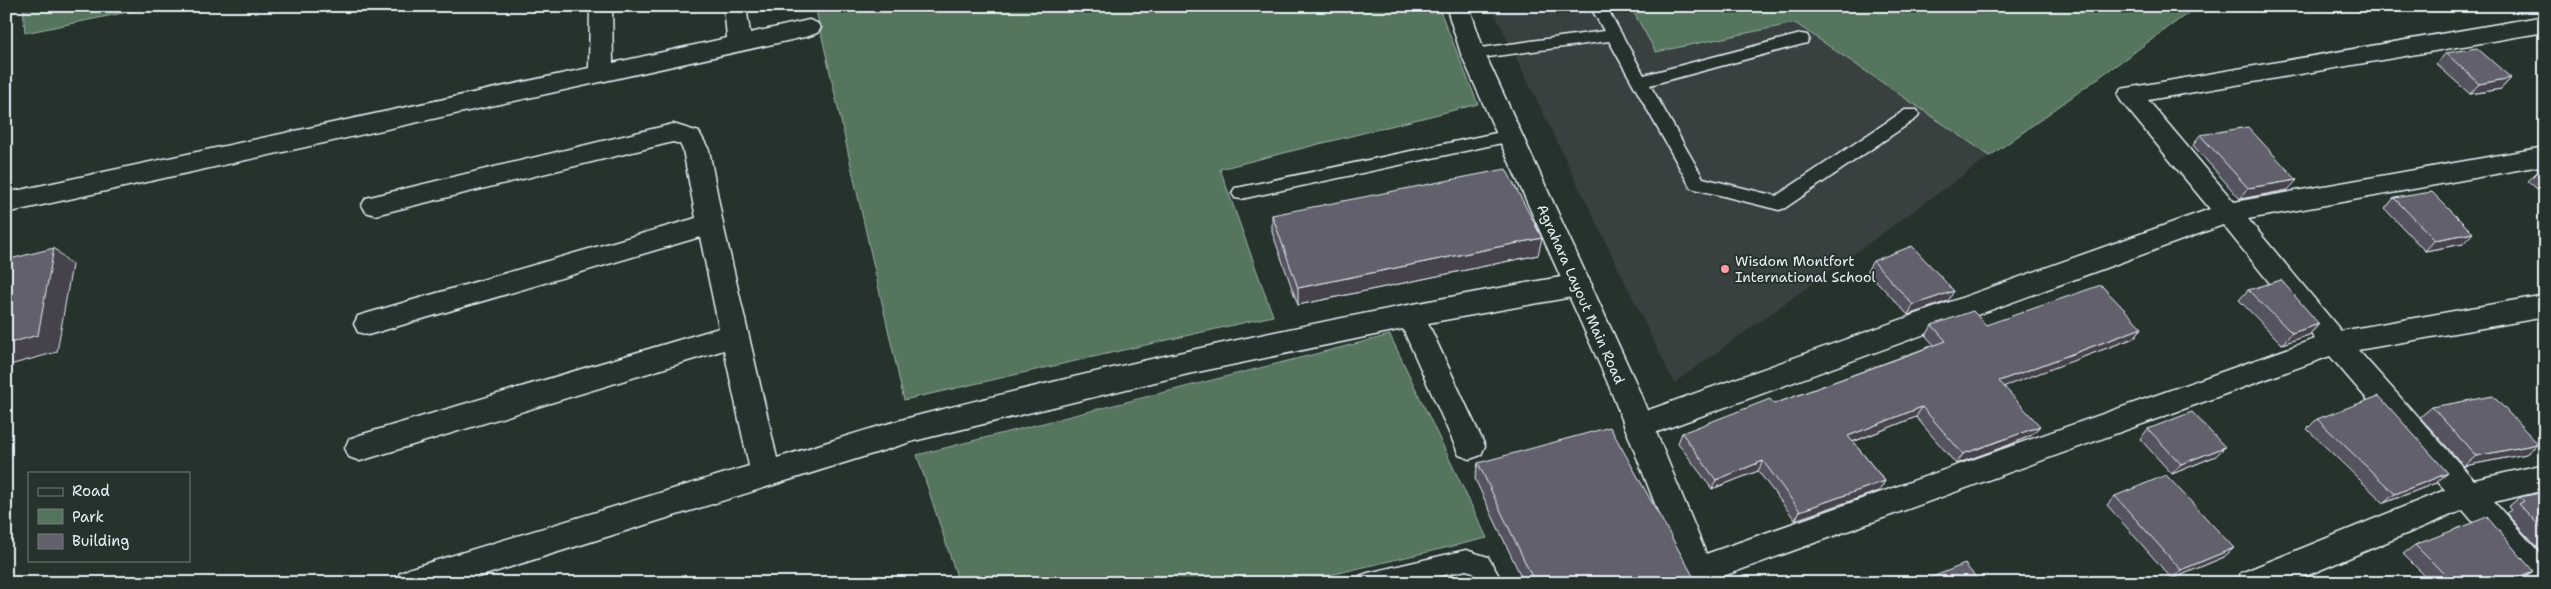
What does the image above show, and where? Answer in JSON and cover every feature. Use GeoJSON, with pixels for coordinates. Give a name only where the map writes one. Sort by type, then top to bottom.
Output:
{"type":"FeatureCollection","features":[{"type":"Feature","properties":{"kind":"street"},"geometry":{"type":"LineString","coordinates":[[600,73],[601,6]]}},
{"type":"Feature","properties":{"kind":"street"},"geometry":{"type":"LineString","coordinates":[[735,6],[739,43]]}},
{"type":"Feature","properties":{"kind":"street","name":"Agrahara Layout Main Road"},"geometry":{"type":"LineString","coordinates":[[1457,6],[1473,54],[1578,285],[1639,426],[1699,577]]}},
{"type":"Feature","properties":{"kind":"street"},"geometry":{"type":"LineString","coordinates":[[2545,24],[2130,95],[2335,343],[2545,582]]}},
{"type":"Feature","properties":{"kind":"street"},"geometry":{"type":"LineString","coordinates":[[6,203],[809,28]]}},
{"type":"Feature","properties":{"kind":"street"},"geometry":{"type":"LineString","coordinates":[[375,205],[673,133],[690,138],[696,150],[710,224],[766,474]]}},
{"type":"Feature","properties":{"kind":"street"},"geometry":{"type":"LineString","coordinates":[[1639,426],[2228,213],[2545,156]]}},
{"type":"Feature","properties":{"kind":"street"},"geometry":{"type":"LineString","coordinates":[[368,324],[710,224]]}},
{"type":"Feature","properties":{"kind":"street"},"geometry":{"type":"LineString","coordinates":[[411,583],[914,428],[1188,362],[1448,307],[1578,285]]}},
{"type":"Feature","properties":{"kind":"street"},"geometry":{"type":"LineString","coordinates":[[1699,577],[2335,343],[2545,306]]}},
{"type":"Feature","properties":{"kind":"street"},"geometry":{"type":"LineString","coordinates":[[1411,316],[1470,446]]}},
{"type":"Feature","properties":{"kind":"street"},"geometry":{"type":"LineString","coordinates":[[360,448],[735,335]]}},
{"type":"Feature","properties":{"kind":"street"},"geometry":{"type":"LineString","coordinates":[[2252,583],[2469,494],[2545,477]]}},
{"type":"Feature","properties":{"kind":"lane"},"geometry":{"type":"LineString","coordinates":[[1598,6],[1697,183],[1778,203],[1911,114]]}},
{"type":"Feature","properties":{"kind":"lane"},"geometry":{"type":"LineString","coordinates":[[1473,54],[1614,35]]}},
{"type":"Feature","properties":{"kind":"lane"},"geometry":{"type":"LineString","coordinates":[[1640,82],[1801,39]]}},
{"type":"Feature","properties":{"kind":"lane"},"geometry":{"type":"LineString","coordinates":[[1241,193],[1510,136]]}},
{"type":"Feature","properties":{"kind":"lane"},"geometry":{"type":"LineString","coordinates":[[1368,583],[1466,560],[1480,564],[1492,583]]}},
{"type":"Feature","properties":{"kind":"shaded area","name":"Wisdom Montfort International School"},"geometry":{"type":"Polygon","coordinates":[[[1491,6],[1630,6],[1656,52],[1795,23],[1990,156],[1674,383],[1491,6]]]}},
{"type":"Feature","properties":{"kind":"green space"},"geometry":{"type":"Polygon","coordinates":[[[23,6],[157,6],[25,33],[23,6]]]}},
{"type":"Feature","properties":{"kind":"green space"},"geometry":{"type":"Polygon","coordinates":[[[815,6],[1438,6],[1478,104],[1220,169],[1273,316],[904,400],[815,6]]]}},
{"type":"Feature","properties":{"kind":"green space"},"geometry":{"type":"Polygon","coordinates":[[[1630,6],[2198,6],[1990,156],[1795,23],[1656,52],[1630,6]]]}},
{"type":"Feature","properties":{"kind":"green space"},"geometry":{"type":"Polygon","coordinates":[[[1390,335],[1487,538],[1296,583],[959,583],[917,455],[1390,335]]]}},
{"type":"Feature","properties":{"kind":"building"},"geometry":{"type":"Polygon","coordinates":[[[2477,48],[2511,78],[2479,84],[2446,53],[2477,48]]]}},
{"type":"Feature","properties":{"kind":"building"},"geometry":{"type":"Polygon","coordinates":[[[2248,127],[2297,180],[2248,188],[2200,135],[2248,127]]]}},
{"type":"Feature","properties":{"kind":"building"},"geometry":{"type":"Polygon","coordinates":[[[1506,169],[1542,238],[1298,288],[1272,215],[1506,169]]]}},
{"type":"Feature","properties":{"kind":"building"},"geometry":{"type":"Polygon","coordinates":[[[2545,169],[2545,176],[2539,170],[2545,169]]]}},
{"type":"Feature","properties":{"kind":"building"},"geometry":{"type":"Polygon","coordinates":[[[2432,192],[2473,233],[2435,240],[2394,198],[2432,192]]]}},
{"type":"Feature","properties":{"kind":"building"},"geometry":{"type":"Polygon","coordinates":[[[1912,246],[1954,291],[1913,305],[1873,261],[1912,246]]]}},
{"type":"Feature","properties":{"kind":"building"},"geometry":{"type":"Polygon","coordinates":[[[54,248],[38,335],[6,344],[6,260],[54,248]]]}},
{"type":"Feature","properties":{"kind":"building"},"geometry":{"type":"Polygon","coordinates":[[[2281,280],[2319,324],[2292,333],[2248,290],[2281,280]]]}},
{"type":"Feature","properties":{"kind":"building"},"geometry":{"type":"Polygon","coordinates":[[[2101,285],[2142,328],[1999,381],[2040,426],[1963,454],[1922,407],[1848,436],[1885,481],[1800,511],[1763,461],[1716,480],[1682,433],[1770,399],[1774,404],[1946,341],[1932,325],[1973,311],[1986,325],[2101,285]]]}},
{"type":"Feature","properties":{"kind":"building"},"geometry":{"type":"Polygon","coordinates":[[[2379,396],[2448,473],[2395,494],[2317,419],[2379,396]]]}},
{"type":"Feature","properties":{"kind":"building"},"geometry":{"type":"Polygon","coordinates":[[[2493,396],[2538,444],[2476,456],[2432,407],[2493,396]]]}},
{"type":"Feature","properties":{"kind":"building"},"geometry":{"type":"Polygon","coordinates":[[[2192,412],[2225,447],[2181,464],[2148,429],[2192,412]]]}},
{"type":"Feature","properties":{"kind":"building"},"geometry":{"type":"Polygon","coordinates":[[[1610,427],[1697,583],[1535,583],[1478,463],[1610,427]]]}},
{"type":"Feature","properties":{"kind":"building"},"geometry":{"type":"Polygon","coordinates":[[[2166,475],[2234,548],[2181,570],[2115,496],[2166,475]]]}},
{"type":"Feature","properties":{"kind":"building"},"geometry":{"type":"Polygon","coordinates":[[[2545,492],[2545,532],[2519,504],[2524,501],[2520,497],[2545,492]]]}},
{"type":"Feature","properties":{"kind":"building"},"geometry":{"type":"Polygon","coordinates":[[[2487,517],[2533,571],[2499,583],[2453,583],[2415,545],[2487,517]]]}},
{"type":"Feature","properties":{"kind":"building"},"geometry":{"type":"Polygon","coordinates":[[[1965,564],[1980,583],[1917,583],[1965,564]]]}},
{"type":"Feature","properties":{"kind":"place","name":"Wisdom Montfort International School"},"geometry":{"type":"Point","coordinates":[1725,269]}}]}
